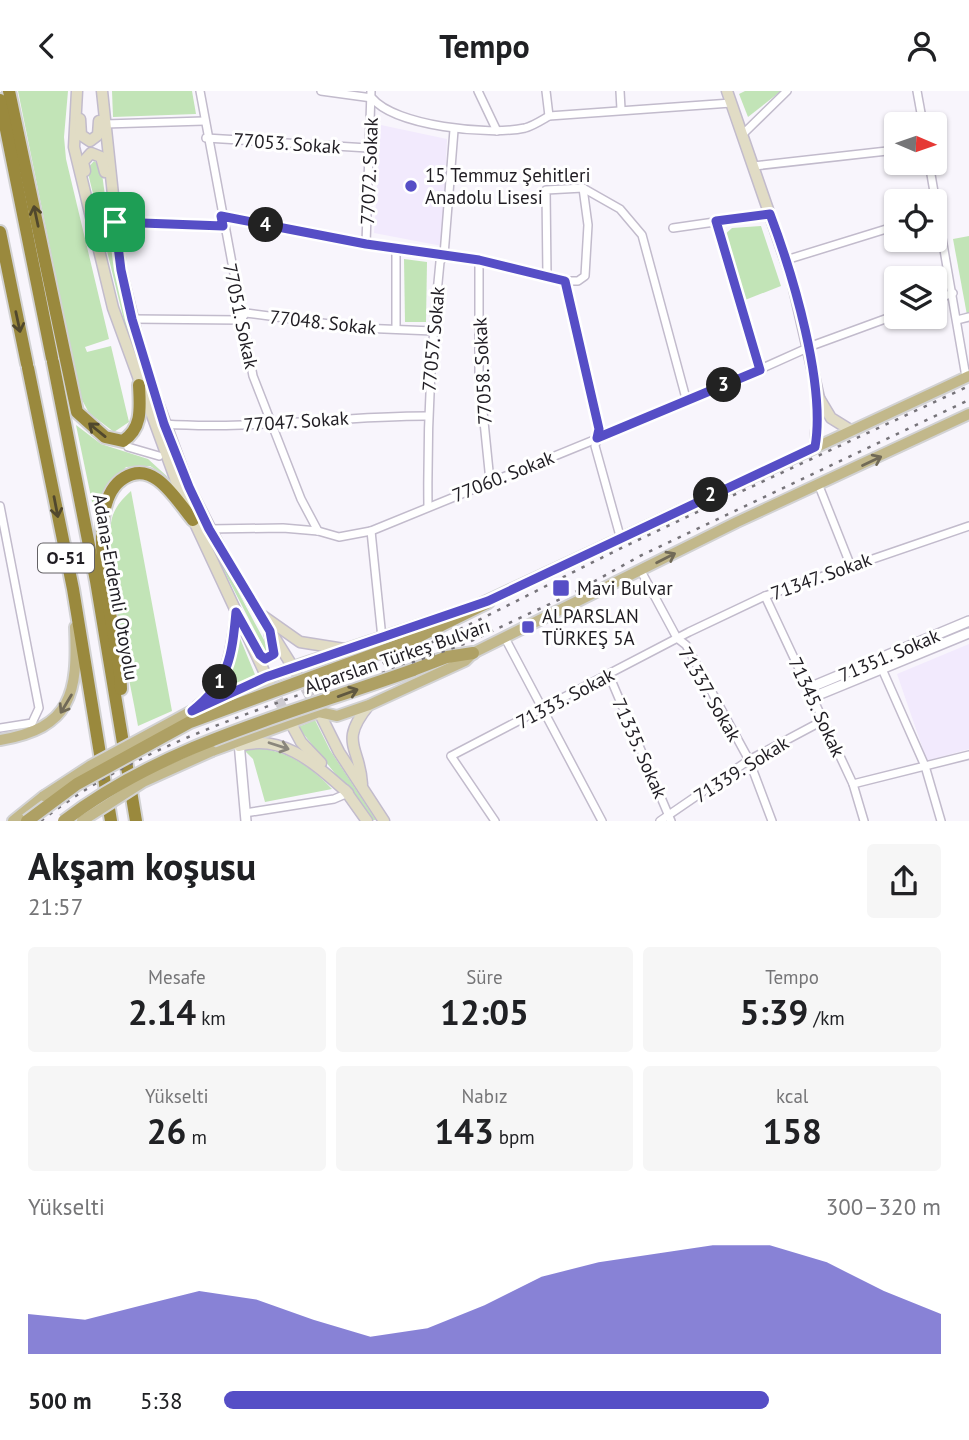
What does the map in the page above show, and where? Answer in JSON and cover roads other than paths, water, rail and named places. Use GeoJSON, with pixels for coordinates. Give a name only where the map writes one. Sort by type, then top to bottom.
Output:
{"type":"FeatureCollection","features":[{"type":"Feature","properties":{"kind":"highway"},"geometry":{"type":"LineString","coordinates":[[9,91],[77,412],[104,437],[123,441],[134,434],[140,416],[139,385]]}},
{"type":"Feature","properties":{"kind":"highway","name":"Adana-Erdemli Otoyolu"},"geometry":{"type":"LineString","coordinates":[[0,100],[53,360],[121,724],[136,821]]}},
{"type":"Feature","properties":{"kind":"highway","name":"O-51"},"geometry":{"type":"LineString","coordinates":[[0,232],[73,589],[111,821]]}},
{"type":"Feature","properties":{"kind":"highway"},"geometry":{"type":"LineString","coordinates":[[121,724],[121,667],[102,550],[104,512],[110,494],[119,481],[130,474],[152,476],[163,483],[193,520]]}},
{"type":"Feature","properties":{"kind":"highway","name":"Alparslan Türkeş Bulvarı"},"geometry":{"type":"LineString","coordinates":[[27,821],[77,783],[190,722],[405,642],[488,601]]}},
{"type":"Feature","properties":{"kind":"highway","name":"Alparslan Türkeş Bulvarı"},"geometry":{"type":"LineString","coordinates":[[64,821],[127,780],[170,757],[447,657],[473,653]]}},
{"type":"Feature","properties":{"kind":"main road"},"geometry":{"type":"LineString","coordinates":[[77,91],[74,147],[121,328],[139,385],[193,520],[267,680]]}},
{"type":"Feature","properties":{"kind":"main road"},"geometry":{"type":"LineString","coordinates":[[83,91],[80,128],[84,139],[90,141],[95,139],[100,129],[99,91]]}},
{"type":"Feature","properties":{"kind":"main road"},"geometry":{"type":"LineString","coordinates":[[99,91],[121,270],[132,319],[164,424],[209,529],[295,670]]}},
{"type":"Feature","properties":{"kind":"main road"},"geometry":{"type":"LineString","coordinates":[[727,91],[786,260],[819,398],[815,447]]}},
{"type":"Feature","properties":{"kind":"main road"},"geometry":{"type":"LineString","coordinates":[[121,328],[83,162],[91,153],[101,157],[104,167],[116,268],[126,314],[132,319]]}},
{"type":"Feature","properties":{"kind":"main road","name":"Alparslan Türkeş Bulvarı"},"geometry":{"type":"LineString","coordinates":[[13,821],[44,796],[90,766],[192,711],[267,680],[488,601],[621,536],[968,377]]}},
{"type":"Feature","properties":{"kind":"main road"},"geometry":{"type":"LineString","coordinates":[[819,398],[831,418],[852,431]]}},
{"type":"Feature","properties":{"kind":"main road","name":"Alparslan Türkeş Bulvarı"},"geometry":{"type":"LineString","coordinates":[[82,821],[143,782],[212,751],[239,743],[318,710],[337,716],[369,705],[465,661],[473,653],[969,414]]}},
{"type":"Feature","properties":{"kind":"main road"},"geometry":{"type":"LineString","coordinates":[[0,740],[29,735],[50,724],[72,695],[77,668],[73,589]]}},
{"type":"Feature","properties":{"kind":"main road"},"geometry":{"type":"LineString","coordinates":[[192,711],[215,689],[227,670],[232,655],[236,612]]}},
{"type":"Feature","properties":{"kind":"main road"},"geometry":{"type":"LineString","coordinates":[[260,614],[300,642],[349,650]]}},
{"type":"Feature","properties":{"kind":"main road"},"geometry":{"type":"LineString","coordinates":[[246,635],[265,659],[274,654],[270,631]]}},
{"type":"Feature","properties":{"kind":"main road"},"geometry":{"type":"LineString","coordinates":[[363,788],[351,747],[353,731],[369,705]]}},
{"type":"Feature","properties":{"kind":"main road"},"geometry":{"type":"LineString","coordinates":[[318,710],[384,821]]}},
{"type":"Feature","properties":{"kind":"main road"},"geometry":{"type":"LineString","coordinates":[[289,720],[301,742],[348,793],[367,821]]}},
{"type":"Feature","properties":{"kind":"main road"},"geometry":{"type":"LineString","coordinates":[[239,743],[266,742],[299,753],[348,793]]}},
{"type":"Feature","properties":{"kind":"street","name":"77051. Sokak"},"geometry":{"type":"LineString","coordinates":[[200,91],[206,138],[253,376],[301,499],[318,531]]}},
{"type":"Feature","properties":{"kind":"street"},"geometry":{"type":"LineString","coordinates":[[321,91],[372,95],[380,108],[453,130],[497,131],[527,128],[549,116],[732,103]]}},
{"type":"Feature","properties":{"kind":"street"},"geometry":{"type":"LineString","coordinates":[[478,91],[497,131]]}},
{"type":"Feature","properties":{"kind":"street"},"geometry":{"type":"LineString","coordinates":[[546,91],[549,116]]}},
{"type":"Feature","properties":{"kind":"street"},"geometry":{"type":"LineString","coordinates":[[620,91],[621,109]]}},
{"type":"Feature","properties":{"kind":"street"},"geometry":{"type":"LineString","coordinates":[[743,134],[787,91]]}},
{"type":"Feature","properties":{"kind":"street"},"geometry":{"type":"LineString","coordinates":[[917,91],[921,112]]}},
{"type":"Feature","properties":{"kind":"street","name":"77072. Sokak"},"geometry":{"type":"LineString","coordinates":[[366,244],[372,95]]}},
{"type":"Feature","properties":{"kind":"street"},"geometry":{"type":"LineString","coordinates":[[105,124],[204,121]]}},
{"type":"Feature","properties":{"kind":"street","name":"77057. Sokak"},"geometry":{"type":"LineString","coordinates":[[428,507],[427,416],[440,261],[444,255],[453,130]]}},
{"type":"Feature","properties":{"kind":"street","name":"77053. Sokak"},"geometry":{"type":"LineString","coordinates":[[206,138],[368,148]]}},
{"type":"Feature","properties":{"kind":"street"},"geometry":{"type":"LineString","coordinates":[[754,166],[884,151]]}},
{"type":"Feature","properties":{"kind":"street"},"geometry":{"type":"LineString","coordinates":[[221,216],[366,244],[479,260],[565,281],[578,281],[585,276],[588,225],[583,188]]}},
{"type":"Feature","properties":{"kind":"street"},"geometry":{"type":"LineString","coordinates":[[547,275],[546,190],[583,188],[620,209],[642,235],[687,402]]}},
{"type":"Feature","properties":{"kind":"street"},"geometry":{"type":"LineString","coordinates":[[673,228],[770,214]]}},
{"type":"Feature","properties":{"kind":"street"},"geometry":{"type":"LineString","coordinates":[[716,221],[760,370]]}},
{"type":"Feature","properties":{"kind":"street"},"geometry":{"type":"LineString","coordinates":[[115,222],[223,226]]}},
{"type":"Feature","properties":{"kind":"street"},"geometry":{"type":"LineString","coordinates":[[786,260],[884,230]]}},
{"type":"Feature","properties":{"kind":"street"},"geometry":{"type":"LineString","coordinates":[[396,248],[396,329]]}},
{"type":"Feature","properties":{"kind":"street"},"geometry":{"type":"LineString","coordinates":[[944,252],[968,377]]}},
{"type":"Feature","properties":{"kind":"street","name":"77058. Sokak"},"geometry":{"type":"LineString","coordinates":[[479,260],[479,372],[491,481]]}},
{"type":"Feature","properties":{"kind":"street"},"geometry":{"type":"LineString","coordinates":[[565,281],[599,429],[598,457],[621,536]]}},
{"type":"Feature","properties":{"kind":"street"},"geometry":{"type":"LineString","coordinates":[[947,295],[953,293]]}},
{"type":"Feature","properties":{"kind":"street","name":"77048. Sokak"},"geometry":{"type":"LineString","coordinates":[[132,319],[240,320],[246,313],[360,328],[433,331]]}},
{"type":"Feature","properties":{"kind":"street"},"geometry":{"type":"LineString","coordinates":[[957,320],[969,317]]}},
{"type":"Feature","properties":{"kind":"street","name":"77060. Sokak"},"geometry":{"type":"LineString","coordinates":[[209,529],[318,531],[339,537],[371,531],[884,320]]}},
{"type":"Feature","properties":{"kind":"street","name":"77047. Sokak"},"geometry":{"type":"LineString","coordinates":[[164,424],[272,425],[360,416],[427,416]]}},
{"type":"Feature","properties":{"kind":"street"},"geometry":{"type":"LineString","coordinates":[[128,447],[159,456]]}},
{"type":"Feature","properties":{"kind":"street"},"geometry":{"type":"LineString","coordinates":[[819,486],[850,564]]}},
{"type":"Feature","properties":{"kind":"street"},"geometry":{"type":"LineString","coordinates":[[0,506],[39,708],[32,723],[0,728]]}},
{"type":"Feature","properties":{"kind":"street","name":"71347. Sokak"},"geometry":{"type":"LineString","coordinates":[[677,638],[765,596],[850,564],[969,526]]}},
{"type":"Feature","properties":{"kind":"street"},"geometry":{"type":"LineString","coordinates":[[371,531],[383,639]]}},
{"type":"Feature","properties":{"kind":"street","name":"71337. Sokak"},"geometry":{"type":"LineString","coordinates":[[641,571],[677,638],[686,645],[749,760],[772,821]]}},
{"type":"Feature","properties":{"kind":"street","name":"71345. Sokak"},"geometry":{"type":"LineString","coordinates":[[765,596],[853,784],[864,821]]}},
{"type":"Feature","properties":{"kind":"street","name":"71351. Sokak"},"geometry":{"type":"LineString","coordinates":[[811,692],[969,621]]}},
{"type":"Feature","properties":{"kind":"street","name":"71351. Sokak"},"geometry":{"type":"LineString","coordinates":[[811,692],[882,669],[969,633]]}},
{"type":"Feature","properties":{"kind":"street"},"geometry":{"type":"LineString","coordinates":[[505,638],[602,821]]}},
{"type":"Feature","properties":{"kind":"street","name":"71333. Sokak"},"geometry":{"type":"LineString","coordinates":[[495,821],[451,756],[677,638]]}},
{"type":"Feature","properties":{"kind":"street"},"geometry":{"type":"LineString","coordinates":[[882,669],[925,766],[941,821]]}},
{"type":"Feature","properties":{"kind":"street","name":"71335. Sokak"},"geometry":{"type":"LineString","coordinates":[[609,675],[670,817]]}},
{"type":"Feature","properties":{"kind":"street","name":"71339. Sokak"},"geometry":{"type":"LineString","coordinates":[[660,821],[670,817],[749,760],[824,720]]}},
{"type":"Feature","properties":{"kind":"street"},"geometry":{"type":"LineString","coordinates":[[239,743],[245,817],[334,799],[348,793]]}},
{"type":"Feature","properties":{"kind":"street"},"geometry":{"type":"LineString","coordinates":[[853,784],[969,755]]}},
{"type":"Feature","properties":{"kind":"tunnel"},"geometry":{"type":"LineString","coordinates":[[298,675],[316,708]]}},
{"type":"Feature","properties":{"kind":"tunnel"},"geometry":{"type":"LineString","coordinates":[[271,686],[288,718]]}},
{"type":"Feature","properties":{"kind":"railway"},"geometry":{"type":"LineString","coordinates":[[41,821],[85,790],[176,743],[415,650],[638,540],[969,386]]}},
{"type":"Feature","properties":{"kind":"railway"},"geometry":{"type":"LineString","coordinates":[[382,673],[467,643],[575,592],[640,556],[969,400]]}},
{"type":"Feature","properties":{"kind":"place","name":"15 Temmuz Şehitleri Anadolu Lisesi"},"geometry":{"type":"Point","coordinates":[411,186]}},
{"type":"Feature","properties":{"kind":"place","name":"Mavi Bulvar"},"geometry":{"type":"Point","coordinates":[561,588]}},
{"type":"Feature","properties":{"kind":"place","name":"ALPARSLAN TÜRKEŞ 5A"},"geometry":{"type":"Point","coordinates":[528,627]}}]}
